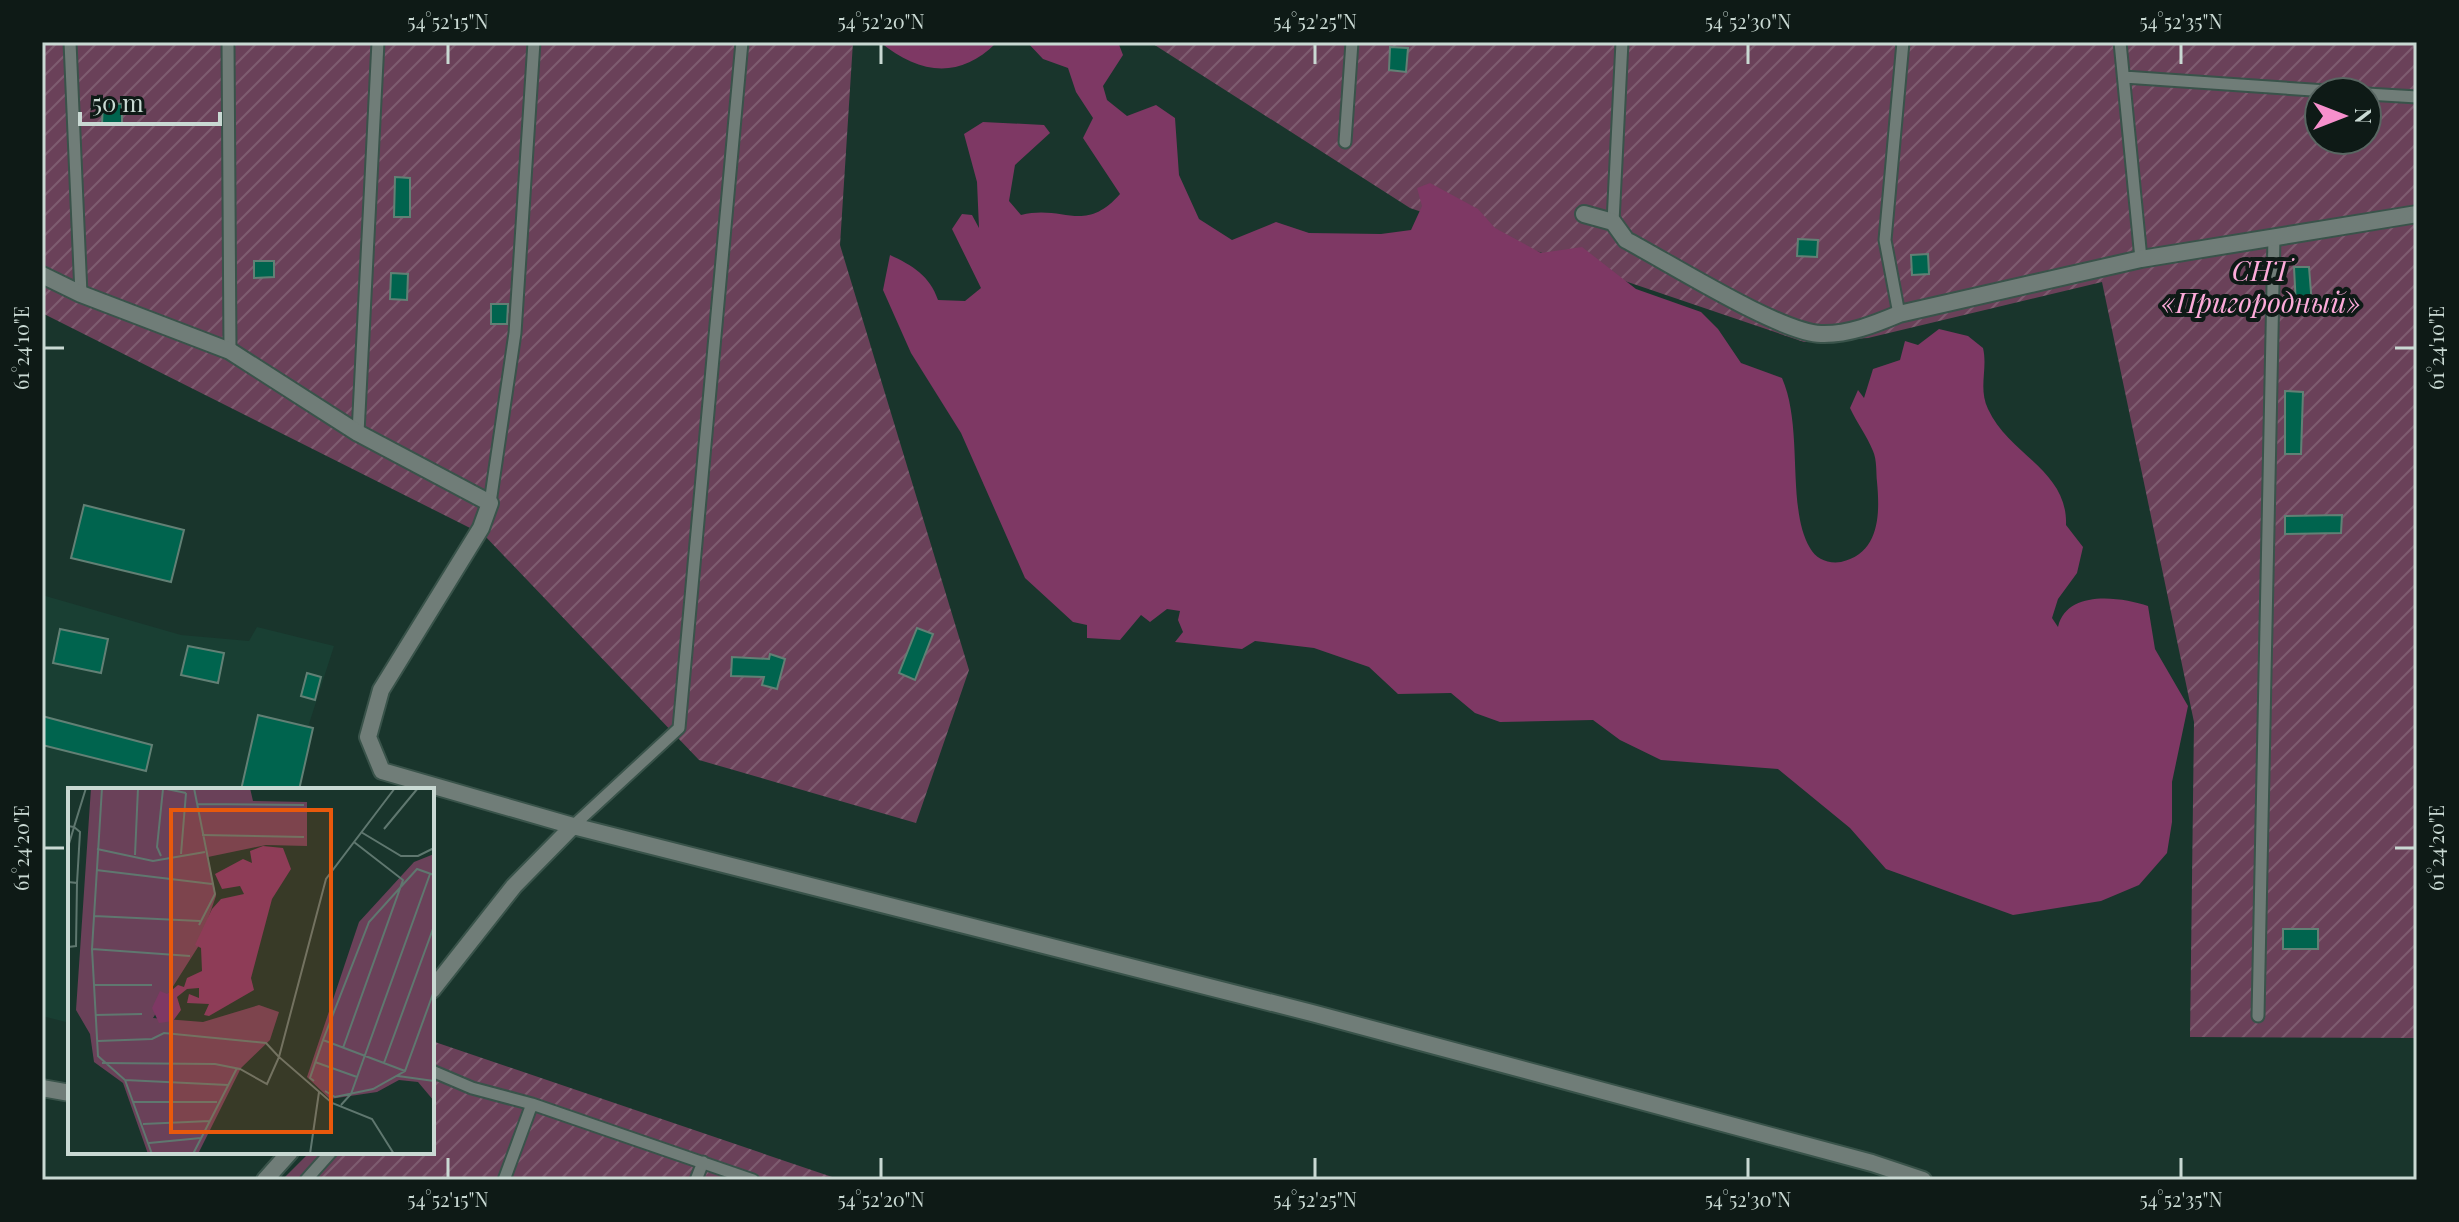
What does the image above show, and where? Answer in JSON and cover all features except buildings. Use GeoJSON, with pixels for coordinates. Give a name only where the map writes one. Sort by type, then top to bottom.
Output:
{"type":"FeatureCollection","features":[{"type":"Feature","properties":{"kind":"street"},"geometry":{"type":"LineString","coordinates":[[1584,214],[1613,222],[1626,240],[1774,321],[1820,335],[1869,327],[1899,314],[2141,259],[2417,214]]}},
{"type":"Feature","properties":{"kind":"street"},"geometry":{"type":"LineString","coordinates":[[42,275],[81,294],[230,351],[358,433],[490,503],[481,528],[381,690],[368,737],[382,771],[573,826],[1312,1013],[1872,1163],[1923,1180]]}},
{"type":"Feature","properties":{"kind":"street"},"geometry":{"type":"LineString","coordinates":[[434,987],[514,886],[573,826]]}},
{"type":"Feature","properties":{"kind":"street"},"geometry":{"type":"LineString","coordinates":[[42,1088],[68,1093]]}},
{"type":"Feature","properties":{"kind":"street"},"geometry":{"type":"LineString","coordinates":[[265,1180],[288,1154]]}},
{"type":"Feature","properties":{"kind":"lane"},"geometry":{"type":"LineString","coordinates":[[70,42],[81,294]]}},
{"type":"Feature","properties":{"kind":"lane"},"geometry":{"type":"LineString","coordinates":[[228,42],[230,351]]}},
{"type":"Feature","properties":{"kind":"lane"},"geometry":{"type":"LineString","coordinates":[[358,433],[378,42]]}},
{"type":"Feature","properties":{"kind":"lane"},"geometry":{"type":"LineString","coordinates":[[490,503],[515,333],[534,42]]}},
{"type":"Feature","properties":{"kind":"lane"},"geometry":{"type":"LineString","coordinates":[[573,826],[679,728],[742,42]]}},
{"type":"Feature","properties":{"kind":"lane"},"geometry":{"type":"LineString","coordinates":[[1345,142],[1352,42]]}},
{"type":"Feature","properties":{"kind":"lane"},"geometry":{"type":"LineString","coordinates":[[1613,222],[1622,42]]}},
{"type":"Feature","properties":{"kind":"lane"},"geometry":{"type":"LineString","coordinates":[[1899,314],[1885,240],[1903,42]]}},
{"type":"Feature","properties":{"kind":"lane"},"geometry":{"type":"LineString","coordinates":[[2120,42],[2141,259]]}},
{"type":"Feature","properties":{"kind":"lane"},"geometry":{"type":"LineString","coordinates":[[2124,77],[2303,89]]}},
{"type":"Feature","properties":{"kind":"lane"},"geometry":{"type":"LineString","coordinates":[[2383,95],[2417,97]]}},
{"type":"Feature","properties":{"kind":"lane"},"geometry":{"type":"LineString","coordinates":[[2258,1016],[2274,236]]}},
{"type":"Feature","properties":{"kind":"lane"},"geometry":{"type":"LineString","coordinates":[[434,1072],[472,1088],[532,1104],[753,1180]]}},
{"type":"Feature","properties":{"kind":"lane"},"geometry":{"type":"LineString","coordinates":[[504,1180],[532,1104]]}},
{"type":"Feature","properties":{"kind":"lane"},"geometry":{"type":"LineString","coordinates":[[306,1180],[329,1154]]}},
{"type":"Feature","properties":{"kind":"lane"},"geometry":{"type":"LineString","coordinates":[[696,1180],[703,1162]]}},
{"type":"Feature","properties":{"kind":"shaded area"},"geometry":{"type":"Polygon","coordinates":[[[880,42],[1027,42],[996,43],[968,63],[939,68],[909,61],[880,42]]]}},
{"type":"Feature","properties":{"kind":"shaded area"},"geometry":{"type":"Polygon","coordinates":[[[1027,42],[1118,42],[1123,55],[1103,86],[1107,100],[1127,116],[1156,105],[1175,118],[1179,175],[1199,219],[1232,240],[1276,222],[1309,233],[1381,234],[1411,230],[1422,206],[1417,188],[1430,183],[1478,209],[1495,228],[1541,253],[1582,247],[1636,289],[1701,312],[1718,329],[1741,363],[1782,378],[1789,398],[1796,490],[1803,531],[1813,552],[1827,561],[1841,562],[1854,557],[1864,550],[1875,531],[1878,494],[1876,462],[1850,408],[1858,390],[1864,398],[1873,369],[1900,360],[1905,341],[1918,345],[1939,329],[1968,336],[1983,348],[1984,394],[1988,409],[2009,439],[2048,476],[2058,490],[2066,525],[2083,547],[2077,573],[2058,599],[2052,618],[2058,627],[2063,615],[2072,606],[2096,599],[2124,600],[2148,606],[2155,649],[2188,706],[2172,782],[2172,822],[2167,853],[2139,885],[2101,901],[2013,915],[1886,869],[1850,828],[1778,769],[1661,760],[1620,740],[1593,720],[1500,722],[1475,713],[1451,693],[1398,694],[1369,667],[1314,648],[1255,641],[1242,649],[1175,642],[1183,632],[1178,620],[1180,611],[1167,609],[1150,622],[1141,615],[1120,640],[1087,638],[1087,625],[1073,622],[1025,578],[961,433],[911,353],[883,290],[890,255],[919,272],[938,300],[965,301],[981,288],[952,229],[962,214],[972,215],[979,228],[977,182],[964,134],[983,122],[1044,125],[1050,133],[1015,165],[1009,201],[1021,215],[1050,213],[1084,216],[1107,206],[1120,194],[1083,138],[1093,118],[1076,92],[1068,68],[1043,59],[1027,42]]]}},
{"type":"Feature","properties":{"kind":"shaded area"},"geometry":{"type":"Polygon","coordinates":[[[42,595],[181,635],[249,641],[257,627],[334,646],[309,724],[313,728],[299,788],[68,788],[68,1022],[42,1016],[42,595]]]}},
{"type":"Feature","properties":{"kind":"green space"},"geometry":{"type":"Polygon","coordinates":[[[42,42],[853,42],[840,245],[969,670],[916,823],[699,760],[484,535],[42,313],[42,42]]]}},
{"type":"Feature","properties":{"kind":"green space","name":"СНТ «Пригородный»"},"geometry":{"type":"Polygon","coordinates":[[[1150,42],[2417,42],[2417,1038],[2190,1037],[2194,722],[2102,282],[1868,338],[1804,342],[1410,208],[1150,42]]]}},
{"type":"Feature","properties":{"kind":"green space"},"geometry":{"type":"Polygon","coordinates":[[[434,1042],[841,1180],[282,1180],[308,1154],[434,1154],[434,1042]]]}}]}
